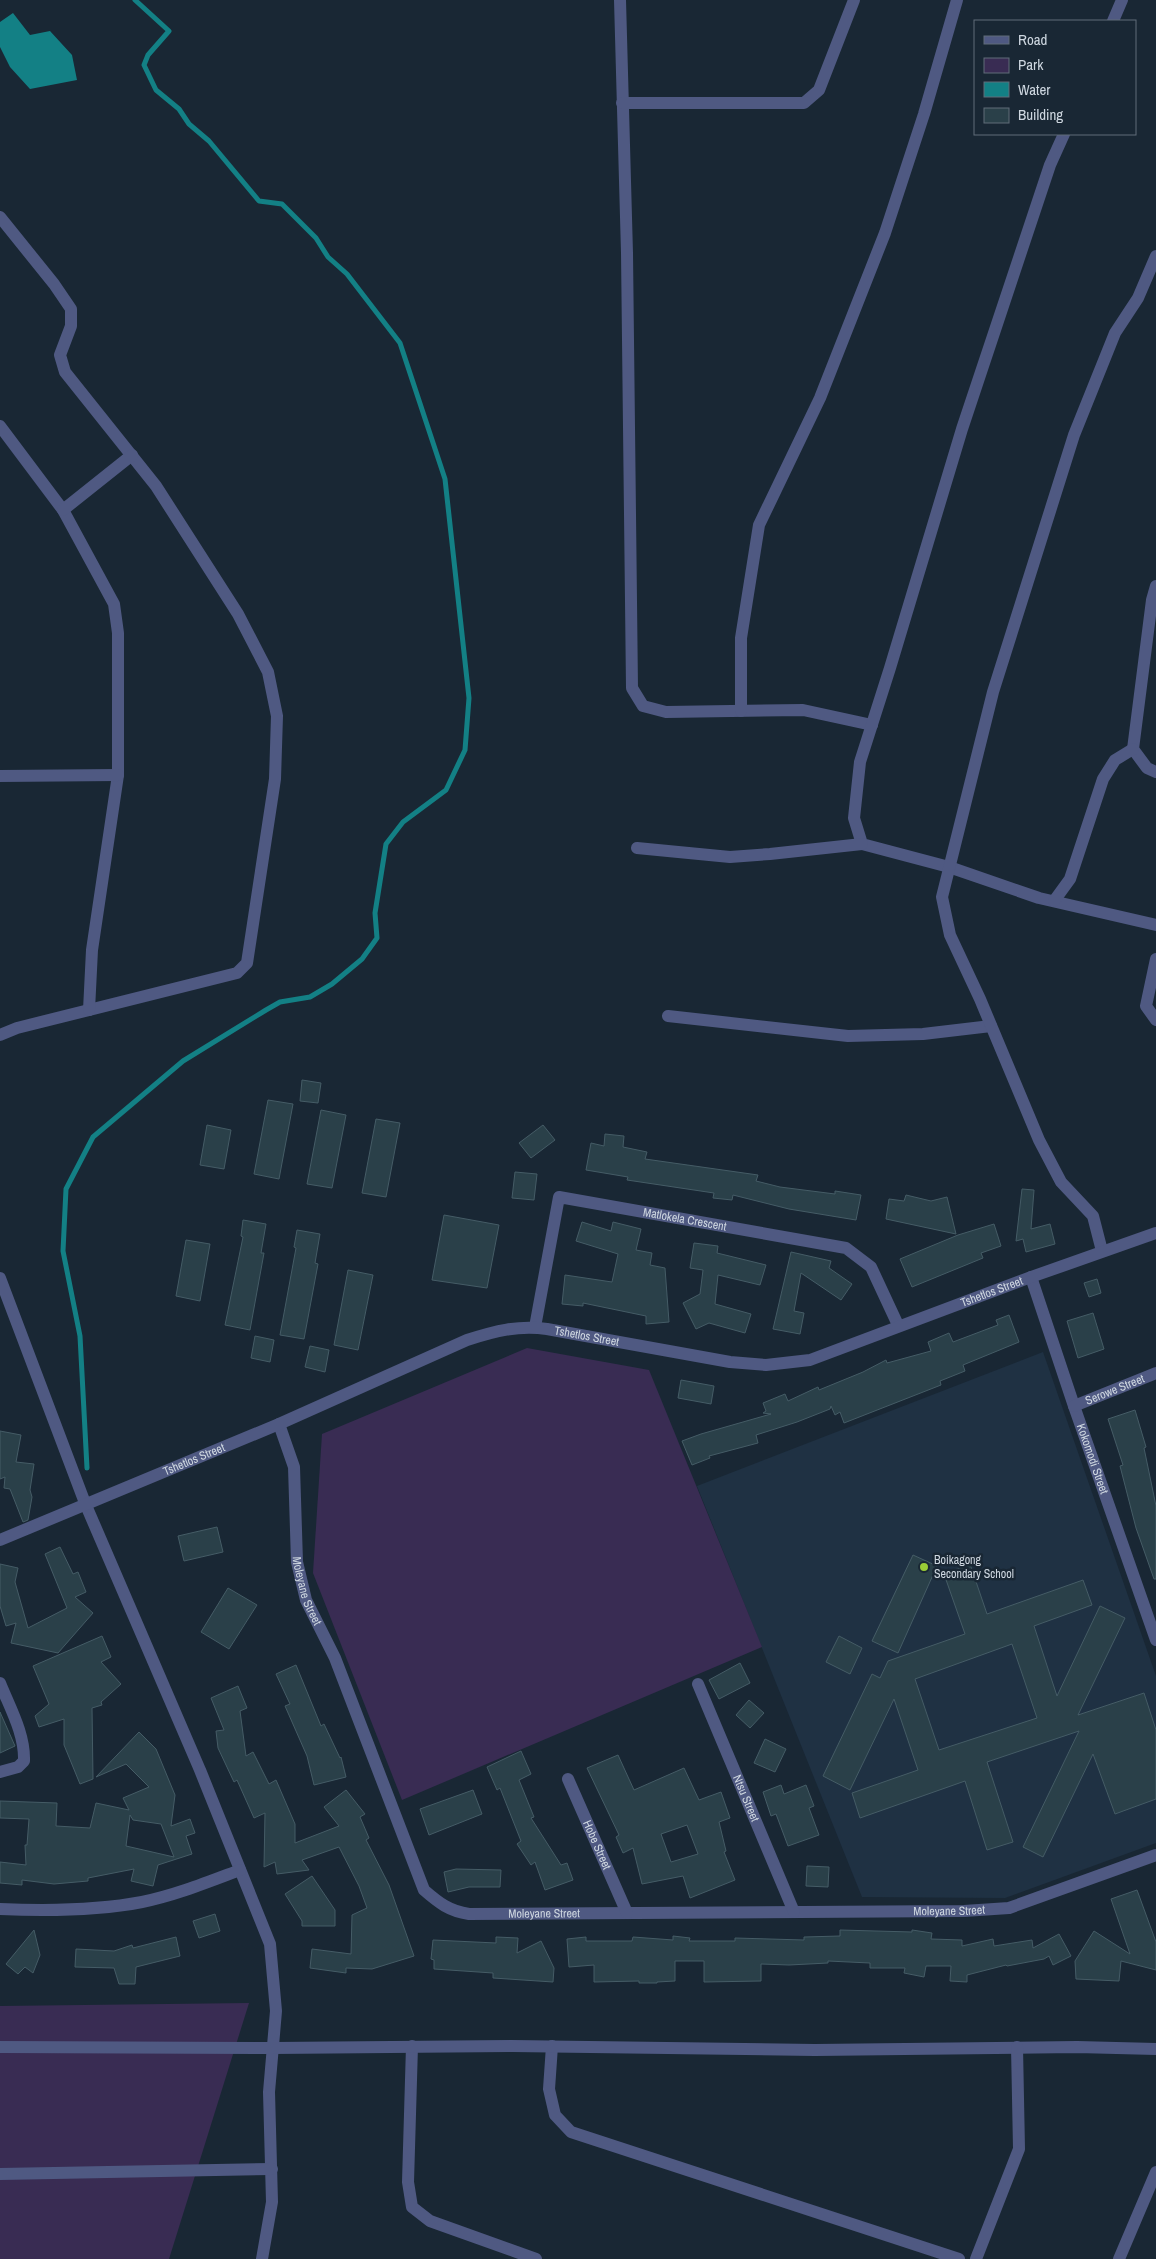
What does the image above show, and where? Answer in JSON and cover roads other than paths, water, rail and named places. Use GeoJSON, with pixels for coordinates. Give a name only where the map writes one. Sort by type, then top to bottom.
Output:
{"type":"FeatureCollection","features":[{"type":"Feature","properties":{"kind":"street"},"geometry":{"type":"LineString","coordinates":[[620,0],[627,253],[632,688],[643,706],[666,712],[803,710],[872,725]]}},
{"type":"Feature","properties":{"kind":"street"},"geometry":{"type":"LineString","coordinates":[[622,103],[804,103],[819,90],[854,0]]}},
{"type":"Feature","properties":{"kind":"street"},"geometry":{"type":"LineString","coordinates":[[741,711],[741,638],[759,525],[820,398],[885,233],[924,114],[957,0]]}},
{"type":"Feature","properties":{"kind":"street"},"geometry":{"type":"LineString","coordinates":[[1113,20],[1122,0]]}},
{"type":"Feature","properties":{"kind":"street"},"geometry":{"type":"LineString","coordinates":[[862,844],[854,818],[860,762],[962,429],[1050,165],[1064,135]]}},
{"type":"Feature","properties":{"kind":"street"},"geometry":{"type":"LineString","coordinates":[[0,217],[54,284],[71,309],[71,326],[60,355],[65,372],[156,486],[238,614],[268,672],[277,716],[275,779],[247,963],[237,973],[17,1028],[0,1035]]}},
{"type":"Feature","properties":{"kind":"street"},"geometry":{"type":"LineString","coordinates":[[1102,1251],[1093,1216],[1061,1182],[1039,1140],[950,935],[942,896],[993,692],[1074,435],[1115,333],[1138,298],[1156,256]]}},
{"type":"Feature","properties":{"kind":"street"},"geometry":{"type":"LineString","coordinates":[[0,426],[63,510],[114,604],[118,634],[118,775],[92,950],[88,1010]]}},
{"type":"Feature","properties":{"kind":"street"},"geometry":{"type":"LineString","coordinates":[[63,510],[132,455]]}},
{"type":"Feature","properties":{"kind":"street"},"geometry":{"type":"LineString","coordinates":[[1156,586],[1149,619],[1133,749],[1147,768],[1156,772]]}},
{"type":"Feature","properties":{"kind":"street"},"geometry":{"type":"LineString","coordinates":[[1054,901],[1070,879],[1103,779],[1115,760],[1133,749]]}},
{"type":"Feature","properties":{"kind":"street"},"geometry":{"type":"LineString","coordinates":[[0,776],[118,775]]}},
{"type":"Feature","properties":{"kind":"street"},"geometry":{"type":"LineString","coordinates":[[637,848],[730,856],[770,854],[862,844],[949,867],[1054,901],[1156,925]]}},
{"type":"Feature","properties":{"kind":"street"},"geometry":{"type":"LineString","coordinates":[[1156,959],[1146,1006],[1156,1020]]}},
{"type":"Feature","properties":{"kind":"street"},"geometry":{"type":"LineString","coordinates":[[668,1016],[848,1036],[923,1034],[991,1026]]}},
{"type":"Feature","properties":{"kind":"street","name":"Matlokela Crescent"},"geometry":{"type":"LineString","coordinates":[[536,1328],[559,1197],[846,1248],[871,1266],[898,1326]]}},
{"type":"Feature","properties":{"kind":"street","name":"Tshetlos Street"},"geometry":{"type":"LineString","coordinates":[[0,1540],[85,1503],[279,1424],[467,1340],[499,1330],[518,1327],[536,1328],[730,1362],[766,1365],[810,1360],[1031,1276],[1156,1233]]}},
{"type":"Feature","properties":{"kind":"street","name":"Kokomodi Street"},"geometry":{"type":"LineString","coordinates":[[1031,1276],[1074,1406],[1156,1640]]}},
{"type":"Feature","properties":{"kind":"street"},"geometry":{"type":"LineString","coordinates":[[0,1278],[85,1503],[196,1761],[270,1944],[276,2011],[269,2092],[272,2202],[262,2259]]}},
{"type":"Feature","properties":{"kind":"street","name":"Serowe Street"},"geometry":{"type":"LineString","coordinates":[[1074,1406],[1156,1373]]}},
{"type":"Feature","properties":{"kind":"street","name":"Moleyane Street"},"geometry":{"type":"LineString","coordinates":[[279,1424],[294,1467],[298,1562],[306,1600],[335,1658],[424,1890],[441,1905],[453,1911],[469,1914],[964,1911],[1009,1908],[1156,1855]]}},
{"type":"Feature","properties":{"kind":"street"},"geometry":{"type":"LineString","coordinates":[[0,1683],[23,1742],[24,1753],[24,1761],[18,1767],[0,1772]]}},
{"type":"Feature","properties":{"kind":"street","name":"Ntsu Street"},"geometry":{"type":"LineString","coordinates":[[698,1684],[794,1912]]}},
{"type":"Feature","properties":{"kind":"street","name":"Hobe Street"},"geometry":{"type":"LineString","coordinates":[[568,1779],[627,1912]]}},
{"type":"Feature","properties":{"kind":"street"},"geometry":{"type":"LineString","coordinates":[[0,1909],[101,1908],[143,1902],[188,1889],[240,1870]]}},
{"type":"Feature","properties":{"kind":"street"},"geometry":{"type":"LineString","coordinates":[[412,2046],[408,2182],[412,2206],[430,2221],[536,2259]]}},
{"type":"Feature","properties":{"kind":"street"},"geometry":{"type":"LineString","coordinates":[[0,2047],[552,2046],[815,2050],[1017,2047],[1156,2049]]}},
{"type":"Feature","properties":{"kind":"street"},"geometry":{"type":"LineString","coordinates":[[552,2046],[549,2089],[555,2115],[571,2132],[959,2259]]}},
{"type":"Feature","properties":{"kind":"street"},"geometry":{"type":"LineString","coordinates":[[976,2259],[1019,2149],[1017,2047]]}},
{"type":"Feature","properties":{"kind":"street"},"geometry":{"type":"LineString","coordinates":[[0,2174],[272,2170]]}},
{"type":"Feature","properties":{"kind":"street"},"geometry":{"type":"LineString","coordinates":[[1119,2259],[1152,2192],[1156,2172]]}},
{"type":"Feature","properties":{"kind":"water"},"geometry":{"type":"Polygon","coordinates":[[[13,13],[30,35],[50,31],[72,55],[77,80],[30,89],[10,67],[0,47],[0,22],[13,13]]]}},
{"type":"Feature","properties":{"kind":"waterway"},"geometry":{"type":"LineString","coordinates":[[87,1468],[80,1336],[63,1251],[66,1189],[93,1137],[183,1061],[280,1002],[310,997],[332,984],[362,959],[377,938],[375,913],[386,844],[403,822],[446,790],[465,750],[469,698],[445,479],[400,343],[347,274],[328,257],[316,238],[282,204],[259,201],[209,141],[189,124],[179,109],[156,90],[144,65],[148,55],[169,31],[135,0]]}},
{"type":"Feature","properties":{"kind":"place","name":"Boikagong Secondary School"},"geometry":{"type":"Point","coordinates":[924,1567]}}]}
